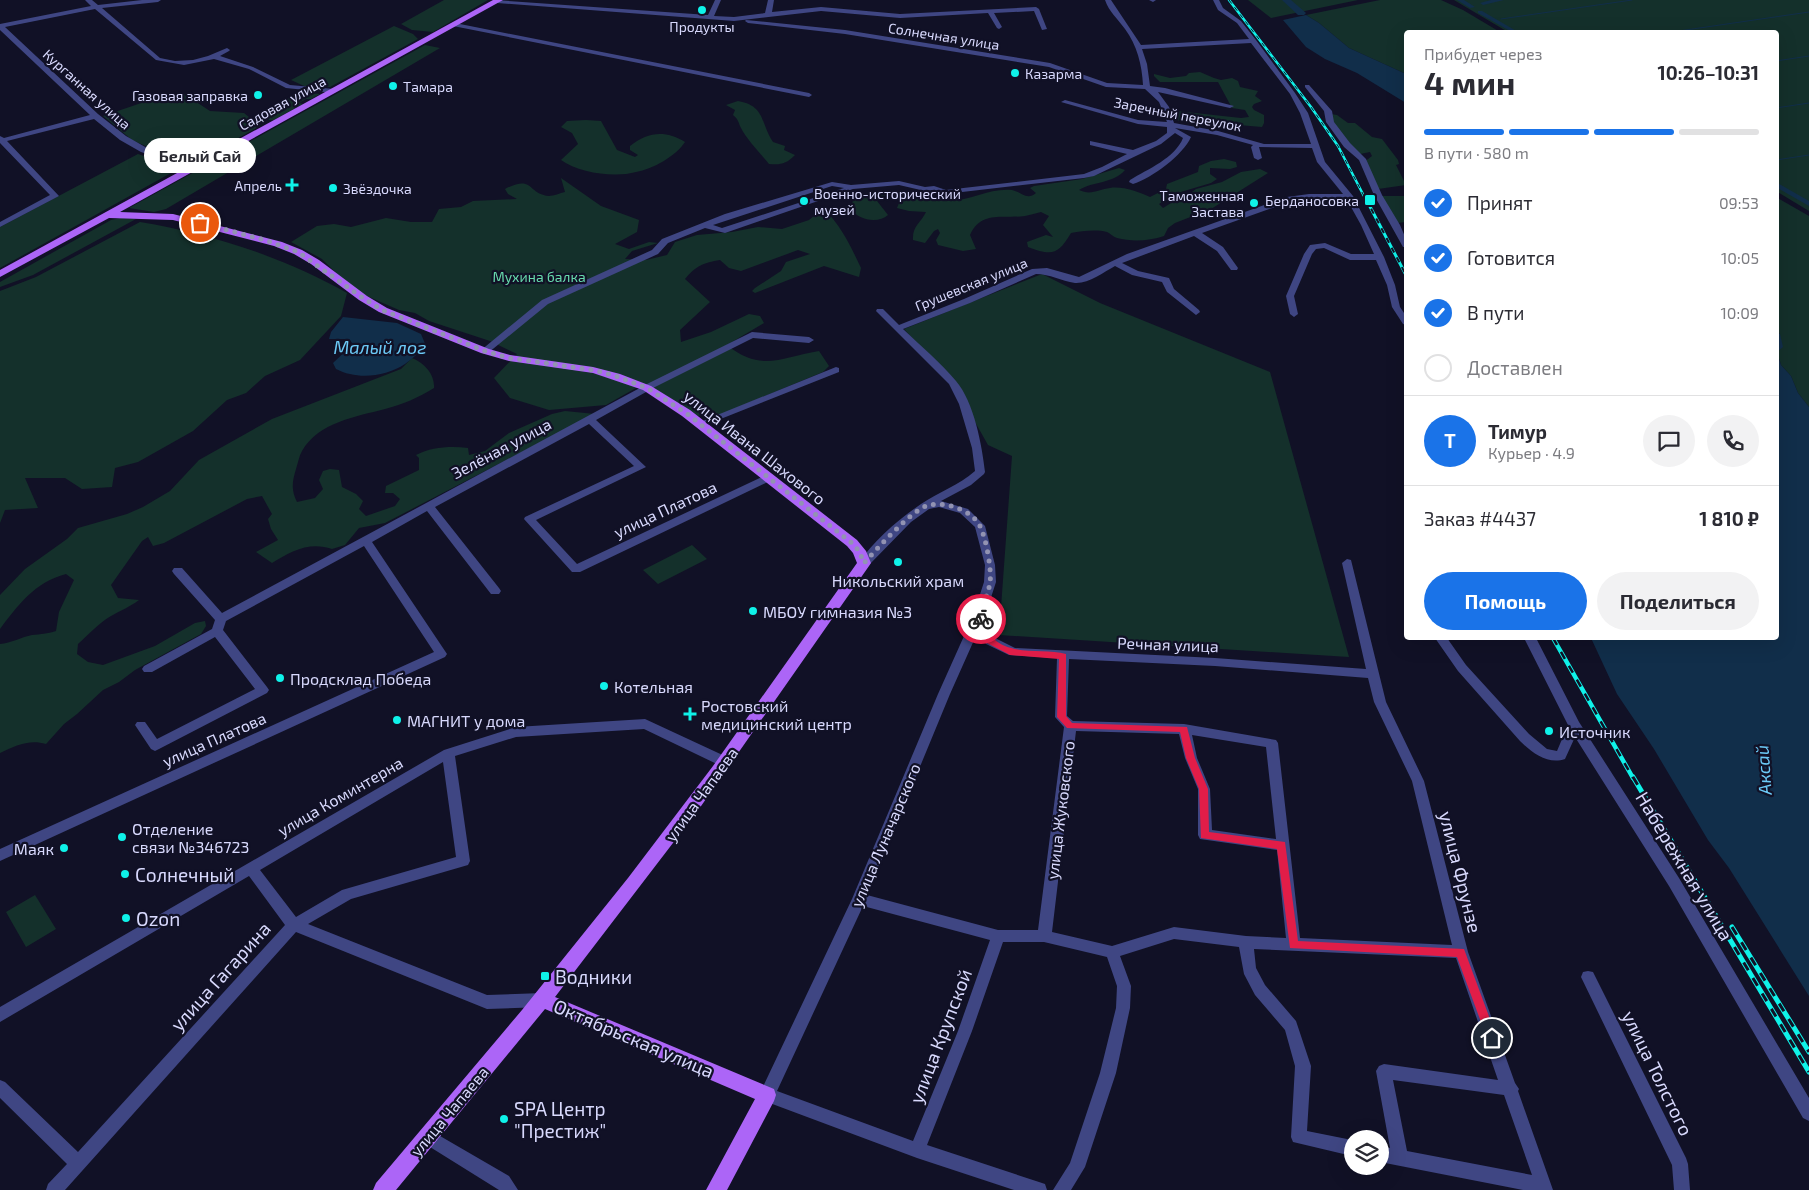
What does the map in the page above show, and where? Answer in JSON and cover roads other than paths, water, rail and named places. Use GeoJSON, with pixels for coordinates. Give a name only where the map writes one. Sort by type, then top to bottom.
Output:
{"type":"FeatureCollection","features":[{"type":"Feature","properties":{"kind":"main road","name":"Садовая улица"},"geometry":{"type":"LineString","coordinates":[[0,274],[498,0]]}},
{"type":"Feature","properties":{"kind":"main road"},"geometry":{"type":"LineString","coordinates":[[127,203],[129,210],[139,214]]}},
{"type":"Feature","properties":{"kind":"main road","name":"улица Ивана Шахового"},"geometry":{"type":"LineString","coordinates":[[106,215],[139,214],[173,218],[265,240],[298,252],[382,310],[485,351],[509,358],[593,370],[616,376],[647,388],[669,400],[852,543],[859,551],[864,563]]}},
{"type":"Feature","properties":{"kind":"main road","name":"улица Чапаева"},"geometry":{"type":"LineString","coordinates":[[383,1190],[543,1000],[725,762],[864,563]]}},
{"type":"Feature","properties":{"kind":"main road","name":"Октябрьская улица"},"geometry":{"type":"LineString","coordinates":[[543,1000],[768,1095]]}},
{"type":"Feature","properties":{"kind":"main road","name":"улица Луначарского"},"geometry":{"type":"LineString","coordinates":[[716,1190],[768,1095]]}},
{"type":"Feature","properties":{"kind":"street"},"geometry":{"type":"LineString","coordinates":[[88,0],[158,59],[168,63],[186,63],[216,57],[227,50]]}},
{"type":"Feature","properties":{"kind":"street"},"geometry":{"type":"LineString","coordinates":[[0,26],[96,7],[158,0]]}},
{"type":"Feature","properties":{"kind":"street","name":"Солнечная улица"},"geometry":{"type":"LineString","coordinates":[[498,0],[710,16],[845,32],[1061,67],[1106,85],[1165,90],[1230,106]]}},
{"type":"Feature","properties":{"kind":"street"},"geometry":{"type":"LineString","coordinates":[[596,8],[602,0]]}},
{"type":"Feature","properties":{"kind":"street"},"geometry":{"type":"LineString","coordinates":[[710,16],[718,0]]}},
{"type":"Feature","properties":{"kind":"street"},"geometry":{"type":"LineString","coordinates":[[768,14],[772,0]]}},
{"type":"Feature","properties":{"kind":"street"},"geometry":{"type":"LineString","coordinates":[[485,351],[544,302],[655,252],[665,241],[728,216],[832,184],[851,186],[899,183],[925,189],[934,188],[945,192],[1084,176],[1101,172],[1136,152],[1165,139],[1171,134],[1169,111],[1160,98],[1148,88],[1139,47],[1128,29],[1110,8],[1108,0]]}},
{"type":"Feature","properties":{"kind":"street"},"geometry":{"type":"LineString","coordinates":[[1216,0],[1220,8],[1240,22],[1298,102],[1321,162],[1349,196],[1380,257],[1391,285],[1396,307],[1404,315]]}},
{"type":"Feature","properties":{"kind":"street"},"geometry":{"type":"LineString","coordinates":[[976,12],[982,6]]}},
{"type":"Feature","properties":{"kind":"street"},"geometry":{"type":"LineString","coordinates":[[734,19],[796,8],[843,8],[887,16],[1036,9],[1044,29]]}},
{"type":"Feature","properties":{"kind":"street"},"geometry":{"type":"LineString","coordinates":[[990,11],[999,27]]}},
{"type":"Feature","properties":{"kind":"street"},"geometry":{"type":"LineString","coordinates":[[455,25],[810,95]]}},
{"type":"Feature","properties":{"kind":"street","name":"Курганная улица"},"geometry":{"type":"LineString","coordinates":[[0,26],[95,116],[123,138],[144,150],[194,167]]}},
{"type":"Feature","properties":{"kind":"street"},"geometry":{"type":"LineString","coordinates":[[1139,47],[1254,40]]}},
{"type":"Feature","properties":{"kind":"street"},"geometry":{"type":"LineString","coordinates":[[216,57],[251,68],[288,87],[334,91]]}},
{"type":"Feature","properties":{"kind":"street"},"geometry":{"type":"LineString","coordinates":[[1307,86],[1328,111],[1330,122],[1347,145],[1362,159],[1378,195],[1404,242]]}},
{"type":"Feature","properties":{"kind":"street","name":"Заречный переулок"},"geometry":{"type":"LineString","coordinates":[[1065,102],[1138,122],[1218,133],[1258,144],[1314,146]]}},
{"type":"Feature","properties":{"kind":"street"},"geometry":{"type":"LineString","coordinates":[[0,225],[55,196],[1,140],[95,116]]}},
{"type":"Feature","properties":{"kind":"street"},"geometry":{"type":"LineString","coordinates":[[1133,182],[1181,148],[1187,140],[1187,137],[1171,127]]}},
{"type":"Feature","properties":{"kind":"street"},"geometry":{"type":"LineString","coordinates":[[1093,142],[1120,151],[1136,152]]}},
{"type":"Feature","properties":{"kind":"street","name":"Заречный переулок"},"geometry":{"type":"LineString","coordinates":[[1258,144],[1255,147],[1258,158]]}},
{"type":"Feature","properties":{"kind":"street","name":"Грушевская улица"},"geometry":{"type":"LineString","coordinates":[[898,328],[991,291],[1029,273],[1047,271],[1074,280],[1080,280],[1115,263],[1194,232],[1297,197],[1349,196]]}},
{"type":"Feature","properties":{"kind":"street"},"geometry":{"type":"LineString","coordinates":[[1194,232],[1220,249],[1234,268]]}},
{"type":"Feature","properties":{"kind":"street"},"geometry":{"type":"LineString","coordinates":[[1294,314],[1290,296],[1308,254],[1313,247],[1324,245],[1332,247],[1343,255],[1350,257],[1380,257]]}},
{"type":"Feature","properties":{"kind":"street"},"geometry":{"type":"LineString","coordinates":[[1115,263],[1135,273],[1166,280],[1169,283],[1170,290],[1196,312]]}},
{"type":"Feature","properties":{"kind":"street","name":"улица Чапаева"},"geometry":{"type":"LineString","coordinates":[[864,563],[890,535],[925,506],[960,488],[980,472],[977,448],[964,404],[953,383],[880,311]]}},
{"type":"Feature","properties":{"kind":"street","name":"Зелёная улица"},"geometry":{"type":"LineString","coordinates":[[148,668],[364,540],[647,388],[752,336],[809,340]]}},
{"type":"Feature","properties":{"kind":"street"},"geometry":{"type":"LineString","coordinates":[[700,424],[836,370]]}},
{"type":"Feature","properties":{"kind":"street","name":"улица Платова"},"geometry":{"type":"LineString","coordinates":[[590,420],[641,467],[530,519],[576,569],[768,478]]}},
{"type":"Feature","properties":{"kind":"street","name":"улица Луначарского"},"geometry":{"type":"LineString","coordinates":[[768,1095],[816,988],[859,899],[944,694],[979,616],[990,582],[990,565],[980,526],[964,510],[939,504],[925,506]]}},
{"type":"Feature","properties":{"kind":"street"},"geometry":{"type":"LineString","coordinates":[[429,506],[495,591]]}},
{"type":"Feature","properties":{"kind":"street","name":"улица Платова"},"geometry":{"type":"LineString","coordinates":[[0,855],[441,654],[364,540]]}},
{"type":"Feature","properties":{"kind":"street","name":"улица Фрунзе"},"geometry":{"type":"LineString","coordinates":[[1347,563],[1380,702],[1418,782],[1461,952],[1545,1188]]}},
{"type":"Feature","properties":{"kind":"street"},"geometry":{"type":"LineString","coordinates":[[142,725],[155,746],[263,690],[219,625],[178,571]]}},
{"type":"Feature","properties":{"kind":"street","name":"Речная улица"},"geometry":{"type":"LineString","coordinates":[[979,616],[990,641],[1013,652],[1063,656],[1215,662],[1373,674]]}},
{"type":"Feature","properties":{"kind":"street"},"geometry":{"type":"LineString","coordinates":[[1442,640],[1448,652],[1471,679],[1521,735],[1538,749],[1550,756],[1561,756],[1574,724]]}},
{"type":"Feature","properties":{"kind":"street","name":"Набережная улица"},"geometry":{"type":"LineString","coordinates":[[1531,640],[1574,724],[1674,882],[1809,1113]]}},
{"type":"Feature","properties":{"kind":"street","name":"улица Жуковского"},"geometry":{"type":"LineString","coordinates":[[1044,936],[1070,726],[1061,717],[1063,656]]}},
{"type":"Feature","properties":{"kind":"street","name":"улица Коминтерна"},"geometry":{"type":"LineString","coordinates":[[0,1015],[448,753],[516,732],[645,724],[725,762]]}},
{"type":"Feature","properties":{"kind":"street"},"geometry":{"type":"LineString","coordinates":[[1070,726],[1184,729],[1272,743],[1294,945]]}},
{"type":"Feature","properties":{"kind":"street"},"geometry":{"type":"LineString","coordinates":[[1184,729],[1191,758],[1204,789],[1205,835],[1282,845]]}},
{"type":"Feature","properties":{"kind":"street","name":"улица Гагарина"},"geometry":{"type":"LineString","coordinates":[[54,1190],[294,925],[347,894],[463,861],[448,753]]}},
{"type":"Feature","properties":{"kind":"street"},"geometry":{"type":"LineString","coordinates":[[251,868],[294,925]]}},
{"type":"Feature","properties":{"kind":"street"},"geometry":{"type":"LineString","coordinates":[[859,899],[998,936],[1044,936],[1112,952],[1174,933],[1246,942],[1461,952]]}},
{"type":"Feature","properties":{"kind":"street","name":"Октябрьская улица"},"geometry":{"type":"LineString","coordinates":[[294,925],[487,1002],[543,1000]]}},
{"type":"Feature","properties":{"kind":"street","name":"улица Крупской"},"geometry":{"type":"LineString","coordinates":[[917,1150],[965,1031],[998,936]]}},
{"type":"Feature","properties":{"kind":"street"},"geometry":{"type":"LineString","coordinates":[[1246,942],[1249,969],[1260,990],[1291,1026],[1303,1066],[1298,1137],[1344,1146]]}},
{"type":"Feature","properties":{"kind":"street"},"geometry":{"type":"LineString","coordinates":[[1061,1190],[1077,1167],[1108,1073],[1123,1008],[1124,986],[1112,952]]}},
{"type":"Feature","properties":{"kind":"street","name":"улица Толстого"},"geometry":{"type":"LineString","coordinates":[[1588,976],[1680,1164],[1682,1190]]}},
{"type":"Feature","properties":{"kind":"street"},"geometry":{"type":"LineString","coordinates":[[1400,1159],[1384,1071],[1511,1089]]}},
{"type":"Feature","properties":{"kind":"street"},"geometry":{"type":"LineString","coordinates":[[0,1088],[78,1163]]}},
{"type":"Feature","properties":{"kind":"street","name":"Октябрьская улица"},"geometry":{"type":"LineString","coordinates":[[768,1095],[917,1150],[1040,1190]]}},
{"type":"Feature","properties":{"kind":"street"},"geometry":{"type":"LineString","coordinates":[[428,1137],[502,1182],[510,1190]]}},
{"type":"Feature","properties":{"kind":"street"},"geometry":{"type":"LineString","coordinates":[[1389,1156],[1545,1188]]}},
{"type":"Feature","properties":{"kind":"water"},"geometry":{"type":"Polygon","coordinates":[[[1306,15],[1319,23],[1349,48],[1404,73],[1404,102],[1357,73],[1325,59],[1306,47],[1283,20],[1306,15]]]}},
{"type":"Feature","properties":{"kind":"water","name":"Малый лог"},"geometry":{"type":"Polygon","coordinates":[[[343,317],[397,323],[421,334],[426,346],[405,364],[389,372],[362,376],[344,372],[336,369],[333,363],[353,344],[349,339],[329,339],[331,332],[343,317]]]}},
{"type":"Feature","properties":{"kind":"water"},"geometry":{"type":"Polygon","coordinates":[[[1779,333],[1780,334],[1783,347],[1779,350],[1779,333]]]}},
{"type":"Feature","properties":{"kind":"water","name":"Аксай"},"geometry":{"type":"Polygon","coordinates":[[[1779,358],[1781,365],[1791,376],[1798,393],[1809,407],[1809,996],[1729,868],[1708,840],[1654,749],[1617,694],[1592,640],[1779,640],[1779,358]]]}},
{"type":"Feature","properties":{"kind":"waterway"},"geometry":{"type":"LineString","coordinates":[[1286,0],[1301,13]]}},
{"type":"Feature","properties":{"kind":"waterway"},"geometry":{"type":"LineString","coordinates":[[1460,0],[1472,7]]}},
{"type":"Feature","properties":{"kind":"waterway"},"geometry":{"type":"LineString","coordinates":[[1483,3],[1501,0]]}},
{"type":"Feature","properties":{"kind":"waterway"},"geometry":{"type":"LineString","coordinates":[[1501,19],[1632,0]]}},
{"type":"Feature","properties":{"kind":"waterway"},"geometry":{"type":"LineString","coordinates":[[1480,12],[1512,30]]}},
{"type":"Feature","properties":{"kind":"waterway"},"geometry":{"type":"LineString","coordinates":[[1686,30],[1809,12]]}},
{"type":"Feature","properties":{"kind":"waterway"},"geometry":{"type":"LineString","coordinates":[[1779,61],[1809,56]]}},
{"type":"Feature","properties":{"kind":"waterway"},"geometry":{"type":"LineString","coordinates":[[1779,108],[1809,103]]}},
{"type":"Feature","properties":{"kind":"waterway"},"geometry":{"type":"LineString","coordinates":[[1779,160],[1809,155]]}},
{"type":"Feature","properties":{"kind":"waterway"},"geometry":{"type":"LineString","coordinates":[[1779,186],[1809,204]]}},
{"type":"Feature","properties":{"kind":"railway"},"geometry":{"type":"LineString","coordinates":[[1229,0],[1311,107],[1338,146],[1366,200]]}},
{"type":"Feature","properties":{"kind":"railway"},"geometry":{"type":"LineString","coordinates":[[1366,199],[1404,271]]}},
{"type":"Feature","properties":{"kind":"railway"},"geometry":{"type":"LineString","coordinates":[[1554,640],[1633,778]]}},
{"type":"Feature","properties":{"kind":"railway"},"geometry":{"type":"LineString","coordinates":[[1633,777],[1809,1072]]}},
{"type":"Feature","properties":{"kind":"railway"},"geometry":{"type":"LineString","coordinates":[[1732,927],[1809,1052]]}},
{"type":"Feature","properties":{"kind":"place","name":"Продукты"},"geometry":{"type":"Point","coordinates":[702,10]}},
{"type":"Feature","properties":{"kind":"place","name":"Казарма"},"geometry":{"type":"Point","coordinates":[1015,73]}},
{"type":"Feature","properties":{"kind":"place","name":"Тамара"},"geometry":{"type":"Point","coordinates":[393,86]}},
{"type":"Feature","properties":{"kind":"place","name":"Газовая заправка"},"geometry":{"type":"Point","coordinates":[258,95]}},
{"type":"Feature","properties":{"kind":"place","name":"Апрель"},"geometry":{"type":"Point","coordinates":[292,185]}},
{"type":"Feature","properties":{"kind":"place","name":"Звёздочка"},"geometry":{"type":"Point","coordinates":[333,188]}},
{"type":"Feature","properties":{"kind":"place","name":"Берданосовка"},"geometry":{"type":"Point","coordinates":[1370,200]}},
{"type":"Feature","properties":{"kind":"place","name":"Военно-исторический музей"},"geometry":{"type":"Point","coordinates":[804,201]}},
{"type":"Feature","properties":{"kind":"place","name":"Таможенная Застава"},"geometry":{"type":"Point","coordinates":[1254,203]}},
{"type":"Feature","properties":{"kind":"place","name":"Белый Сай"},"geometry":{"type":"Point","coordinates":[200,223]}},
{"type":"Feature","properties":{"kind":"place","name":"Никольский храм"},"geometry":{"type":"Point","coordinates":[898,562]}},
{"type":"Feature","properties":{"kind":"place","name":"МБОУ гимназия №3"},"geometry":{"type":"Point","coordinates":[753,611]}},
{"type":"Feature","properties":{"kind":"place","name":"Продсклад Победа"},"geometry":{"type":"Point","coordinates":[280,678]}},
{"type":"Feature","properties":{"kind":"place","name":"Котельная"},"geometry":{"type":"Point","coordinates":[604,686]}},
{"type":"Feature","properties":{"kind":"place","name":"Ростовский медицинский центр"},"geometry":{"type":"Point","coordinates":[690,714]}},
{"type":"Feature","properties":{"kind":"place","name":"МАГНИТ у дома"},"geometry":{"type":"Point","coordinates":[397,720]}},
{"type":"Feature","properties":{"kind":"place","name":"Источник"},"geometry":{"type":"Point","coordinates":[1549,731]}},
{"type":"Feature","properties":{"kind":"place","name":"Отделение связи №346723"},"geometry":{"type":"Point","coordinates":[122,837]}},
{"type":"Feature","properties":{"kind":"place","name":"Маяк"},"geometry":{"type":"Point","coordinates":[64,848]}},
{"type":"Feature","properties":{"kind":"place","name":"Солнечный"},"geometry":{"type":"Point","coordinates":[125,874]}},
{"type":"Feature","properties":{"kind":"place","name":"Ozon"},"geometry":{"type":"Point","coordinates":[126,918]}},
{"type":"Feature","properties":{"kind":"place","name":"Водники"},"geometry":{"type":"Point","coordinates":[545,976]}},
{"type":"Feature","properties":{"kind":"place","name":"SPA Центр \"Престиж\""},"geometry":{"type":"Point","coordinates":[504,1119]}},
{"type":"Feature","properties":{"kind":"park label","name":"Мухина балка"},"geometry":{"type":"Point","coordinates":[539,276]}}]}
